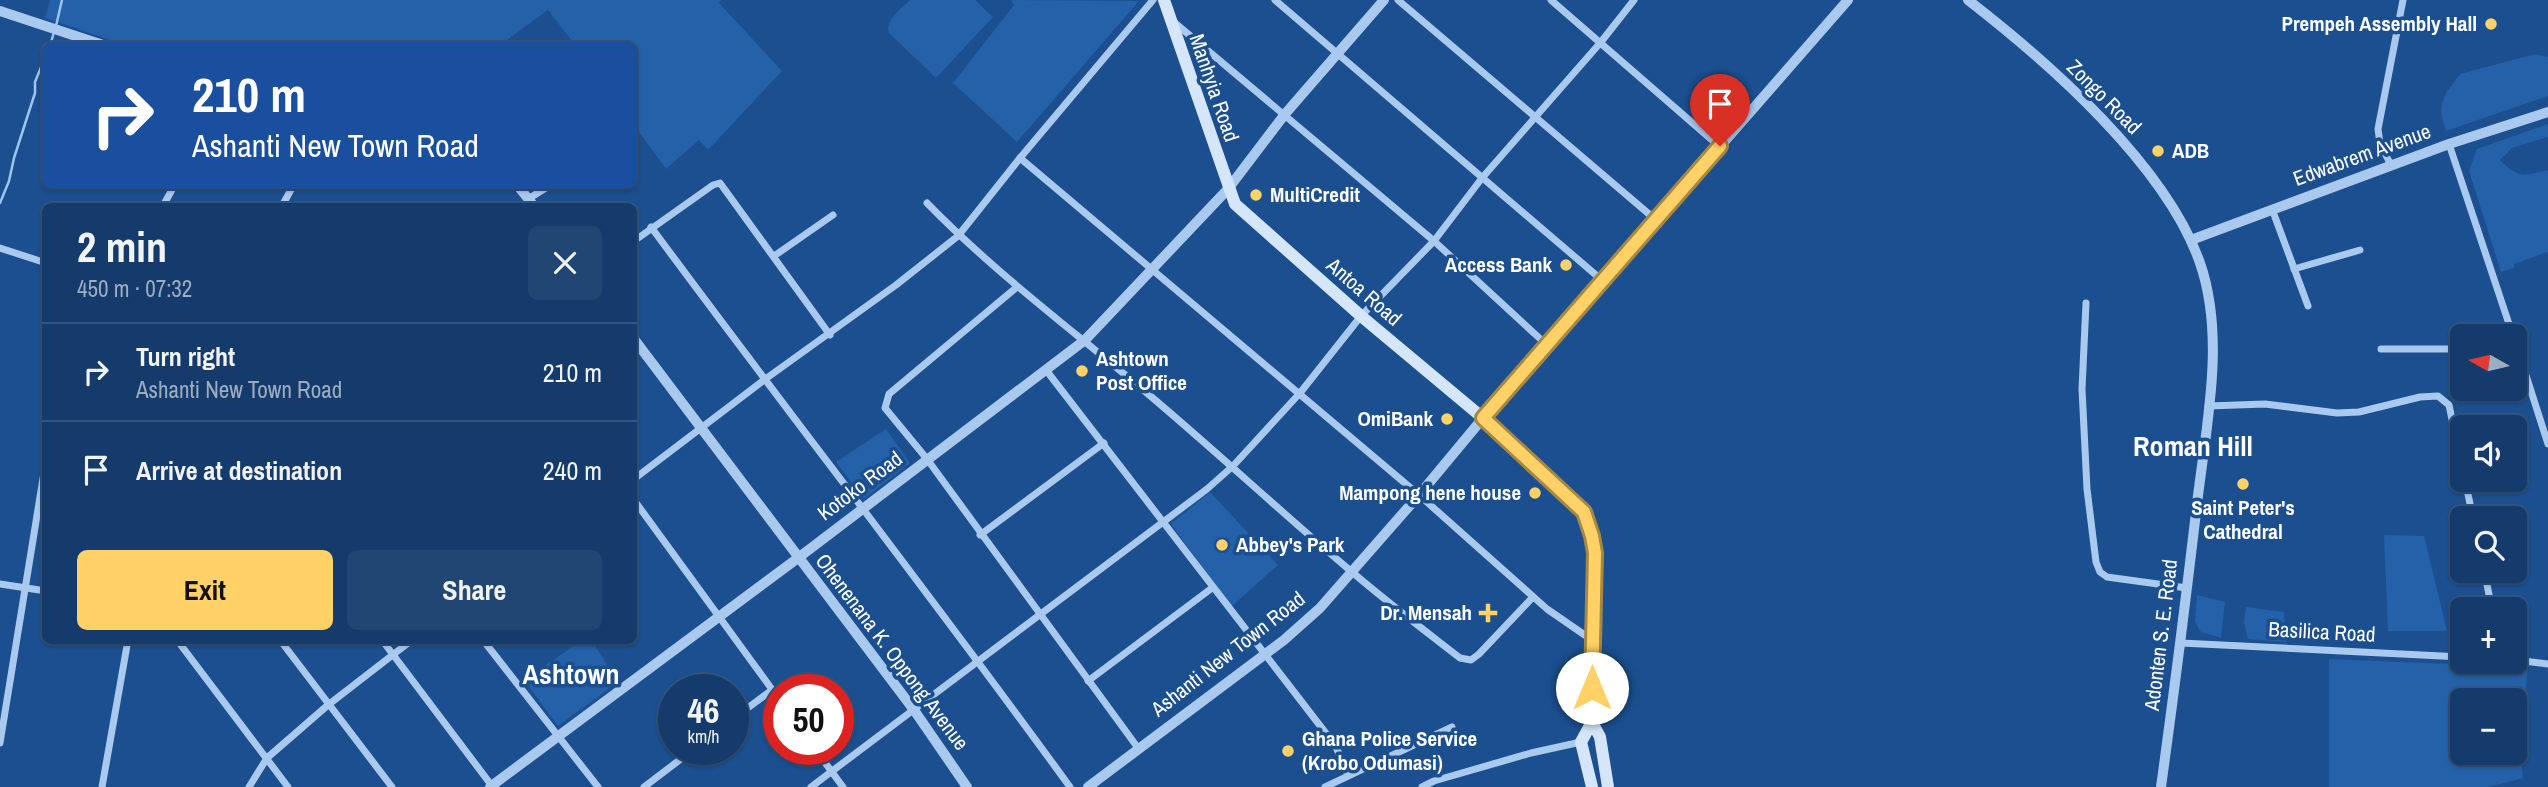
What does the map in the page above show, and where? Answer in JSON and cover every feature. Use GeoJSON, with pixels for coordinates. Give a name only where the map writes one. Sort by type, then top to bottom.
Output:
{"type":"FeatureCollection","features":[{"type":"Feature","properties":{"kind":"main road","name":"Manhyia Road"},"geometry":{"type":"LineString","coordinates":[[1164,0],[1228,189]]}},
{"type":"Feature","properties":{"kind":"main road","name":"Antoa Road"},"geometry":{"type":"LineString","coordinates":[[1228,189],[1231,199],[1239,208],[1360,316],[1483,418],[1584,512],[1595,553],[1591,722]]}},
{"type":"Feature","properties":{"kind":"main road"},"geometry":{"type":"LineString","coordinates":[[1591,722],[1581,742],[1592,787]]}},
{"type":"Feature","properties":{"kind":"main road"},"geometry":{"type":"LineString","coordinates":[[1591,722],[1600,737],[1608,787]]}},
{"type":"Feature","properties":{"kind":"street"},"geometry":{"type":"LineString","coordinates":[[637,477],[764,380],[830,335],[958,236],[1153,0]]}},
{"type":"Feature","properties":{"kind":"street"},"geometry":{"type":"LineString","coordinates":[[1275,0],[1603,281]]}},
{"type":"Feature","properties":{"kind":"street","name":"Kotoko Road"},"geometry":{"type":"LineString","coordinates":[[491,786],[1085,340],[1228,189],[1285,114],[1384,0]]}},
{"type":"Feature","properties":{"kind":"street"},"geometry":{"type":"LineString","coordinates":[[1398,0],[1656,220]]}},
{"type":"Feature","properties":{"kind":"street"},"geometry":{"type":"LineString","coordinates":[[1551,0],[1720,146]]}},
{"type":"Feature","properties":{"kind":"street"},"geometry":{"type":"LineString","coordinates":[[811,787],[1233,466],[1300,393],[1360,316],[1434,241],[1482,178],[1601,42],[1634,0]]}},
{"type":"Feature","properties":{"kind":"street","name":"Ashanti New Town Road"},"geometry":{"type":"LineString","coordinates":[[1088,787],[1264,655],[1320,608],[1849,0]]}},
{"type":"Feature","properties":{"kind":"street","name":"Zongo Road"},"geometry":{"type":"LineString","coordinates":[[1968,0],[2009,32],[2096,112],[2132,152],[2191,240]]}},
{"type":"Feature","properties":{"kind":"street"},"geometry":{"type":"LineString","coordinates":[[2391,165],[2379,144],[2378,129],[2403,0]]}},
{"type":"Feature","properties":{"kind":"street"},"geometry":{"type":"LineString","coordinates":[[0,11],[95,42]]}},
{"type":"Feature","properties":{"kind":"street"},"geometry":{"type":"LineString","coordinates":[[1170,20],[1434,241],[1548,346]]}},
{"type":"Feature","properties":{"kind":"street","name":"Edwabrem Avenue"},"geometry":{"type":"LineString","coordinates":[[2191,240],[2449,144],[2548,112]]}},
{"type":"Feature","properties":{"kind":"street"},"geometry":{"type":"LineString","coordinates":[[2449,144],[2509,324]]}},
{"type":"Feature","properties":{"kind":"street"},"geometry":{"type":"LineString","coordinates":[[1020,158],[1300,393],[1560,620],[1592,640]]}},
{"type":"Feature","properties":{"kind":"street"},"geometry":{"type":"LineString","coordinates":[[637,239],[713,185],[720,183],[830,335]]}},
{"type":"Feature","properties":{"kind":"street"},"geometry":{"type":"LineString","coordinates":[[520,189],[531,203],[546,189]]}},
{"type":"Feature","properties":{"kind":"street"},"geometry":{"type":"LineString","coordinates":[[927,203],[958,236],[1233,466],[1351,572],[1464,660],[1471,660],[1479,654],[1533,597]]}},
{"type":"Feature","properties":{"kind":"street"},"geometry":{"type":"LineString","coordinates":[[2272,209],[2308,306]]}},
{"type":"Feature","properties":{"kind":"street"},"geometry":{"type":"LineString","coordinates":[[774,257],[834,215]]}},
{"type":"Feature","properties":{"kind":"street"},"geometry":{"type":"LineString","coordinates":[[651,227],[979,661],[1070,787]]}},
{"type":"Feature","properties":{"kind":"street","name":"Adonten S. E. Road"},"geometry":{"type":"LineString","coordinates":[[2161,787],[2181,643],[2211,372],[2210,315],[2205,281],[2191,240]]}},
{"type":"Feature","properties":{"kind":"street"},"geometry":{"type":"LineString","coordinates":[[0,248],[42,262]]}},
{"type":"Feature","properties":{"kind":"street"},"geometry":{"type":"LineString","coordinates":[[2294,269],[2360,250]]}},
{"type":"Feature","properties":{"kind":"street"},"geometry":{"type":"LineString","coordinates":[[1017,287],[889,394],[885,408],[928,459],[1138,748]]}},
{"type":"Feature","properties":{"kind":"street"},"geometry":{"type":"LineString","coordinates":[[2086,303],[2082,389],[2087,488],[2096,562],[2100,572],[2107,577],[2187,587]]}},
{"type":"Feature","properties":{"kind":"street","name":"Ohenenana K. Oppong Avenue"},"geometry":{"type":"LineString","coordinates":[[637,343],[914,710],[967,787]]}},
{"type":"Feature","properties":{"kind":"street"},"geometry":{"type":"LineString","coordinates":[[2381,349],[2450,349]]}},
{"type":"Feature","properties":{"kind":"street"},"geometry":{"type":"LineString","coordinates":[[1046,370],[1336,747],[1348,775]]}},
{"type":"Feature","properties":{"kind":"street"},"geometry":{"type":"LineString","coordinates":[[2527,380],[2548,444]]}},
{"type":"Feature","properties":{"kind":"street"},"geometry":{"type":"LineString","coordinates":[[2208,406],[2265,404],[2348,413],[2420,397],[2438,396],[2449,405],[2451,415]]}},
{"type":"Feature","properties":{"kind":"street"},"geometry":{"type":"LineString","coordinates":[[981,535],[1104,443]]}},
{"type":"Feature","properties":{"kind":"street"},"geometry":{"type":"LineString","coordinates":[[0,743],[42,484]]}},
{"type":"Feature","properties":{"kind":"street"},"geometry":{"type":"LineString","coordinates":[[637,504],[763,678]]}},
{"type":"Feature","properties":{"kind":"street"},"geometry":{"type":"LineString","coordinates":[[0,584],[42,590]]}},
{"type":"Feature","properties":{"kind":"street"},"geometry":{"type":"LineString","coordinates":[[1088,681],[1212,588]]}},
{"type":"Feature","properties":{"kind":"street","name":"Basilica Road"},"geometry":{"type":"LineString","coordinates":[[2181,643],[2450,656]]}},
{"type":"Feature","properties":{"kind":"street"},"geometry":{"type":"LineString","coordinates":[[102,787],[127,644]]}},
{"type":"Feature","properties":{"kind":"street"},"geometry":{"type":"LineString","coordinates":[[180,644],[288,787]]}},
{"type":"Feature","properties":{"kind":"street"},"geometry":{"type":"LineString","coordinates":[[282,644],[393,787]]}},
{"type":"Feature","properties":{"kind":"street"},"geometry":{"type":"LineString","coordinates":[[385,644],[491,786]]}},
{"type":"Feature","properties":{"kind":"street"},"geometry":{"type":"LineString","coordinates":[[249,787],[267,758],[328,705],[407,644]]}},
{"type":"Feature","properties":{"kind":"street"},"geometry":{"type":"LineString","coordinates":[[486,644],[598,787]]}},
{"type":"Feature","properties":{"kind":"street"},"geometry":{"type":"LineString","coordinates":[[2527,661],[2548,664]]}},
{"type":"Feature","properties":{"kind":"street"},"geometry":{"type":"LineString","coordinates":[[1325,787],[1452,727]]}},
{"type":"Feature","properties":{"kind":"street"},"geometry":{"type":"LineString","coordinates":[[1425,786],[1531,753],[1581,742]]}},
{"type":"Feature","properties":{"kind":"street"},"geometry":{"type":"LineString","coordinates":[[644,787],[673,765]]}},
{"type":"Feature","properties":{"kind":"street"},"geometry":{"type":"LineString","coordinates":[[827,765],[843,787]]}},
{"type":"Feature","properties":{"kind":"shaded area"},"geometry":{"type":"Polygon","coordinates":[[[50,0],[721,0],[719,3],[782,71],[708,150],[699,140],[666,169],[637,129],[637,42],[573,42],[548,10],[504,42],[116,42],[45,18],[50,0]]]}},
{"type":"Feature","properties":{"kind":"shaded area"},"geometry":{"type":"Polygon","coordinates":[[[910,0],[975,0],[993,17],[936,78],[889,33],[889,23],[910,0]]]}},
{"type":"Feature","properties":{"kind":"shaded area"},"geometry":{"type":"Polygon","coordinates":[[[1011,0],[1139,1],[1017,142],[953,83],[1014,5],[1011,0]]]}},
{"type":"Feature","properties":{"kind":"shaded area"},"geometry":{"type":"Polygon","coordinates":[[[2535,54],[2548,57],[2548,96],[2446,131],[2441,114],[2442,103],[2460,74],[2535,54]]]}},
{"type":"Feature","properties":{"kind":"shaded area"},"geometry":{"type":"Polygon","coordinates":[[[2548,124],[2548,137],[2512,148],[2500,160],[2517,173],[2533,174],[2548,170],[2548,252],[2514,264],[2514,268],[2501,272],[2469,171],[2477,149],[2548,124]]]}},
{"type":"Feature","properties":{"kind":"shaded area"},"geometry":{"type":"Polygon","coordinates":[[[886,429],[910,463],[864,499],[836,462],[886,429]]]}},
{"type":"Feature","properties":{"kind":"shaded area","name":"Abbey's Park"},"geometry":{"type":"Polygon","coordinates":[[[1210,492],[1278,565],[1231,607],[1171,524],[1210,492]]]}},
{"type":"Feature","properties":{"kind":"shaded area"},"geometry":{"type":"Polygon","coordinates":[[[2384,535],[2424,536],[2447,631],[2388,631],[2384,535]]]}},
{"type":"Feature","properties":{"kind":"shaded area"},"geometry":{"type":"Polygon","coordinates":[[[2197,595],[2225,602],[2221,638],[2201,632],[2195,622],[2197,595]]]}},
{"type":"Feature","properties":{"kind":"shaded area"},"geometry":{"type":"Polygon","coordinates":[[[2246,607],[2284,612],[2286,642],[2248,639],[2244,622],[2246,607]]]}},
{"type":"Feature","properties":{"kind":"shaded area"},"geometry":{"type":"Polygon","coordinates":[[[577,644],[594,644],[618,682],[558,726],[524,680],[577,644]]]}},
{"type":"Feature","properties":{"kind":"shaded area"},"geometry":{"type":"Polygon","coordinates":[[[2329,659],[2450,664],[2450,674],[2527,674],[2528,667],[2526,688],[2450,688],[2450,765],[2522,765],[2523,778],[2489,787],[2329,787],[2329,659]]]}},
{"type":"Feature","properties":{"kind":"waterway"},"geometry":{"type":"LineString","coordinates":[[56,26],[62,0]]}},
{"type":"Feature","properties":{"kind":"waterway"},"geometry":{"type":"LineString","coordinates":[[51,42],[54,32]]}},
{"type":"Feature","properties":{"kind":"waterway"},"geometry":{"type":"LineString","coordinates":[[0,203],[9,181],[42,65]]}},
{"type":"Feature","properties":{"kind":"place","name":"Prempeh Assembly Hall"},"geometry":{"type":"Point","coordinates":[2491,24]}},
{"type":"Feature","properties":{"kind":"place","name":"ADB"},"geometry":{"type":"Point","coordinates":[2158,151]}},
{"type":"Feature","properties":{"kind":"place","name":"MultiCredit"},"geometry":{"type":"Point","coordinates":[1256,195]}},
{"type":"Feature","properties":{"kind":"place","name":"Access Bank"},"geometry":{"type":"Point","coordinates":[1566,265]}},
{"type":"Feature","properties":{"kind":"place","name":"Ashtown Post Office"},"geometry":{"type":"Point","coordinates":[1082,371]}},
{"type":"Feature","properties":{"kind":"place","name":"OmiBank"},"geometry":{"type":"Point","coordinates":[1447,419]}},
{"type":"Feature","properties":{"kind":"place","name":"Saint Peter's Cathedral"},"geometry":{"type":"Point","coordinates":[2243,484]}},
{"type":"Feature","properties":{"kind":"place","name":"Mampong hene house"},"geometry":{"type":"Point","coordinates":[1535,493]}},
{"type":"Feature","properties":{"kind":"place","name":"Abbey's Park"},"geometry":{"type":"Point","coordinates":[1222,545]}},
{"type":"Feature","properties":{"kind":"place","name":"Dr. Mensah"},"geometry":{"type":"Point","coordinates":[1488,613]}},
{"type":"Feature","properties":{"kind":"place","name":"Ghana Police Service (Krobo Odumasi)"},"geometry":{"type":"Point","coordinates":[1288,751]}},
{"type":"Feature","properties":{"kind":"district","name":"Roman Hill"},"geometry":{"type":"Point","coordinates":[2193,446]}},
{"type":"Feature","properties":{"kind":"district","name":"Ashtown"},"geometry":{"type":"Point","coordinates":[571,674]}},
{"type":"Feature","properties":{"kind":"route"},"geometry":{"type":"LineString","coordinates":[[1592,688],[1595,553],[1584,512],[1483,418],[1720,146]]}}]}
